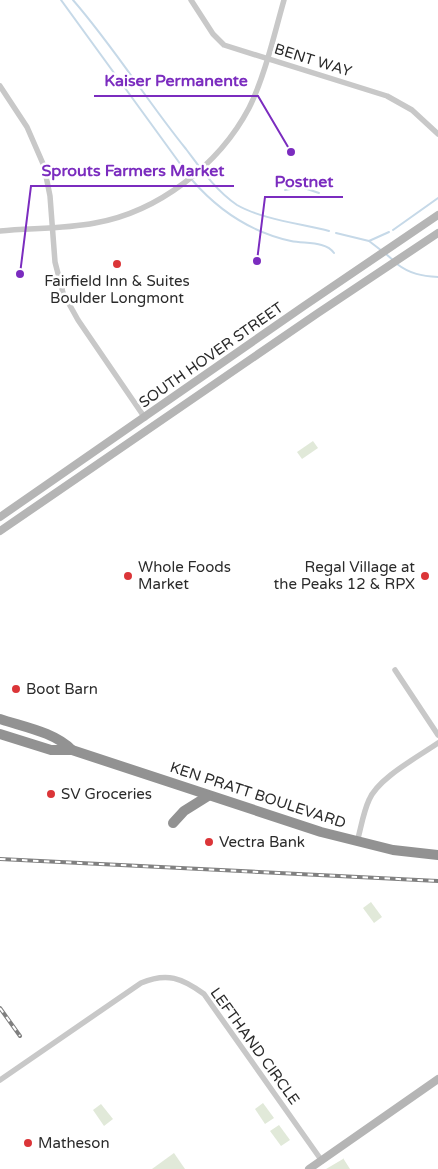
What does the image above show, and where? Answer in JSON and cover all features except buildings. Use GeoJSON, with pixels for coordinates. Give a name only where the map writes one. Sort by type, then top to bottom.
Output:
{"type":"FeatureCollection","features":[{"type":"Feature","properties":{"kind":"highway","name":"KEN PRATT BOULEVARD"},"geometry":{"type":"LineString","coordinates":[[0,719],[60,739],[72,750]]}},
{"type":"Feature","properties":{"kind":"highway","name":"KEN PRATT BOULEVARD"},"geometry":{"type":"LineString","coordinates":[[0,734],[51,750],[72,750],[208,796],[357,842],[402,851],[438,855]]}},
{"type":"Feature","properties":{"kind":"highway"},"geometry":{"type":"LineString","coordinates":[[173,823],[184,811],[208,796]]}},
{"type":"Feature","properties":{"kind":"main road","name":"SOUTH HOVER STREET"},"geometry":{"type":"LineString","coordinates":[[0,517],[438,215]]}},
{"type":"Feature","properties":{"kind":"main road","name":"SOUTH HOVER STREET"},"geometry":{"type":"LineString","coordinates":[[0,531],[438,233]]}},
{"type":"Feature","properties":{"kind":"main road"},"geometry":{"type":"LineString","coordinates":[[145,418],[152,427]]}},
{"type":"Feature","properties":{"kind":"main road"},"geometry":{"type":"LineString","coordinates":[[309,1169],[438,1079]]}},
{"type":"Feature","properties":{"kind":"street","name":"BENT WAY"},"geometry":{"type":"LineString","coordinates":[[191,0],[213,34],[224,45],[388,96],[412,110],[438,134]]}},
{"type":"Feature","properties":{"kind":"street"},"geometry":{"type":"LineString","coordinates":[[0,231],[52,228],[95,223],[121,217],[164,196],[198,172],[230,136],[245,115],[252,101],[284,0]]}},
{"type":"Feature","properties":{"kind":"street"},"geometry":{"type":"LineString","coordinates":[[0,86],[24,121],[39,152],[48,183],[56,268],[61,287],[69,305],[145,418]]}},
{"type":"Feature","properties":{"kind":"street"},"geometry":{"type":"LineString","coordinates":[[395,670],[438,735]]}},
{"type":"Feature","properties":{"kind":"street"},"geometry":{"type":"LineString","coordinates":[[357,842],[369,799],[376,788],[385,778],[438,743]]}},
{"type":"Feature","properties":{"kind":"street","name":"LEFTHAND CIRCLE"},"geometry":{"type":"LineString","coordinates":[[0,1080],[141,983],[159,977],[179,979],[204,994],[322,1161]]}},
{"type":"Feature","properties":{"kind":"green space"},"geometry":{"type":"Polygon","coordinates":[[[313,441],[318,448],[302,459],[297,452],[313,441]]]}},
{"type":"Feature","properties":{"kind":"green space"},"geometry":{"type":"Polygon","coordinates":[[[371,902],[382,917],[374,923],[363,908],[371,902]]]}},
{"type":"Feature","properties":{"kind":"green space"},"geometry":{"type":"Polygon","coordinates":[[[263,1103],[274,1118],[265,1124],[255,1109],[263,1103]]]}},
{"type":"Feature","properties":{"kind":"green space"},"geometry":{"type":"Polygon","coordinates":[[[101,1104],[113,1119],[104,1126],[93,1110],[101,1104]]]}},
{"type":"Feature","properties":{"kind":"green space"},"geometry":{"type":"Polygon","coordinates":[[[279,1125],[290,1140],[281,1146],[270,1131],[279,1125]]]}},
{"type":"Feature","properties":{"kind":"green space"},"geometry":{"type":"Polygon","coordinates":[[[174,1153],[185,1169],[152,1169],[174,1153]]]}},
{"type":"Feature","properties":{"kind":"green space"},"geometry":{"type":"Polygon","coordinates":[[[343,1159],[350,1169],[326,1169],[343,1159]]]}},
{"type":"Feature","properties":{"kind":"waterway"},"geometry":{"type":"LineString","coordinates":[[61,0],[189,176]]}},
{"type":"Feature","properties":{"kind":"waterway"},"geometry":{"type":"LineString","coordinates":[[73,0],[203,172],[222,193],[237,205],[258,214],[329,231]]}},
{"type":"Feature","properties":{"kind":"waterway"},"geometry":{"type":"LineString","coordinates":[[192,180],[224,211],[249,226],[291,241],[326,246],[334,253]]}},
{"type":"Feature","properties":{"kind":"waterway"},"geometry":{"type":"LineString","coordinates":[[285,190],[301,187],[319,193]]}},
{"type":"Feature","properties":{"kind":"waterway"},"geometry":{"type":"LineString","coordinates":[[393,230],[438,198]]}},
{"type":"Feature","properties":{"kind":"waterway"},"geometry":{"type":"LineString","coordinates":[[369,241],[389,232]]}},
{"type":"Feature","properties":{"kind":"waterway"},"geometry":{"type":"LineString","coordinates":[[336,233],[369,241],[382,251]]}},
{"type":"Feature","properties":{"kind":"waterway"},"geometry":{"type":"LineString","coordinates":[[386,254],[394,261]]}},
{"type":"Feature","properties":{"kind":"waterway"},"geometry":{"type":"LineString","coordinates":[[397,264],[416,274],[438,277]]}},
{"type":"Feature","properties":{"kind":"railway"},"geometry":{"type":"LineString","coordinates":[[0,859],[438,881]]}},
{"type":"Feature","properties":{"kind":"railway"},"geometry":{"type":"LineString","coordinates":[[0,1008],[20,1036]]}},
{"type":"Feature","properties":{"kind":"place","name":"Kaiser Permanente"},"geometry":{"type":"Point","coordinates":[291,152]}},
{"type":"Feature","properties":{"kind":"place","name":"Postnet"},"geometry":{"type":"Point","coordinates":[257,261]}},
{"type":"Feature","properties":{"kind":"place","name":"Fairfield Inn & Suites Boulder Longmont"},"geometry":{"type":"Point","coordinates":[117,264]}},
{"type":"Feature","properties":{"kind":"place","name":"Sprouts Farmers Market"},"geometry":{"type":"Point","coordinates":[20,274]}},
{"type":"Feature","properties":{"kind":"place","name":"Whole Foods Market"},"geometry":{"type":"Point","coordinates":[128,576]}},
{"type":"Feature","properties":{"kind":"place","name":"Regal Village at the Peaks 12 & RPX"},"geometry":{"type":"Point","coordinates":[425,576]}},
{"type":"Feature","properties":{"kind":"place","name":"Boot Barn"},"geometry":{"type":"Point","coordinates":[16,689]}},
{"type":"Feature","properties":{"kind":"place","name":"SV Groceries"},"geometry":{"type":"Point","coordinates":[51,794]}},
{"type":"Feature","properties":{"kind":"place","name":"Vectra Bank"},"geometry":{"type":"Point","coordinates":[209,842]}},
{"type":"Feature","properties":{"kind":"place","name":"Matheson"},"geometry":{"type":"Point","coordinates":[28,1143]}}]}
